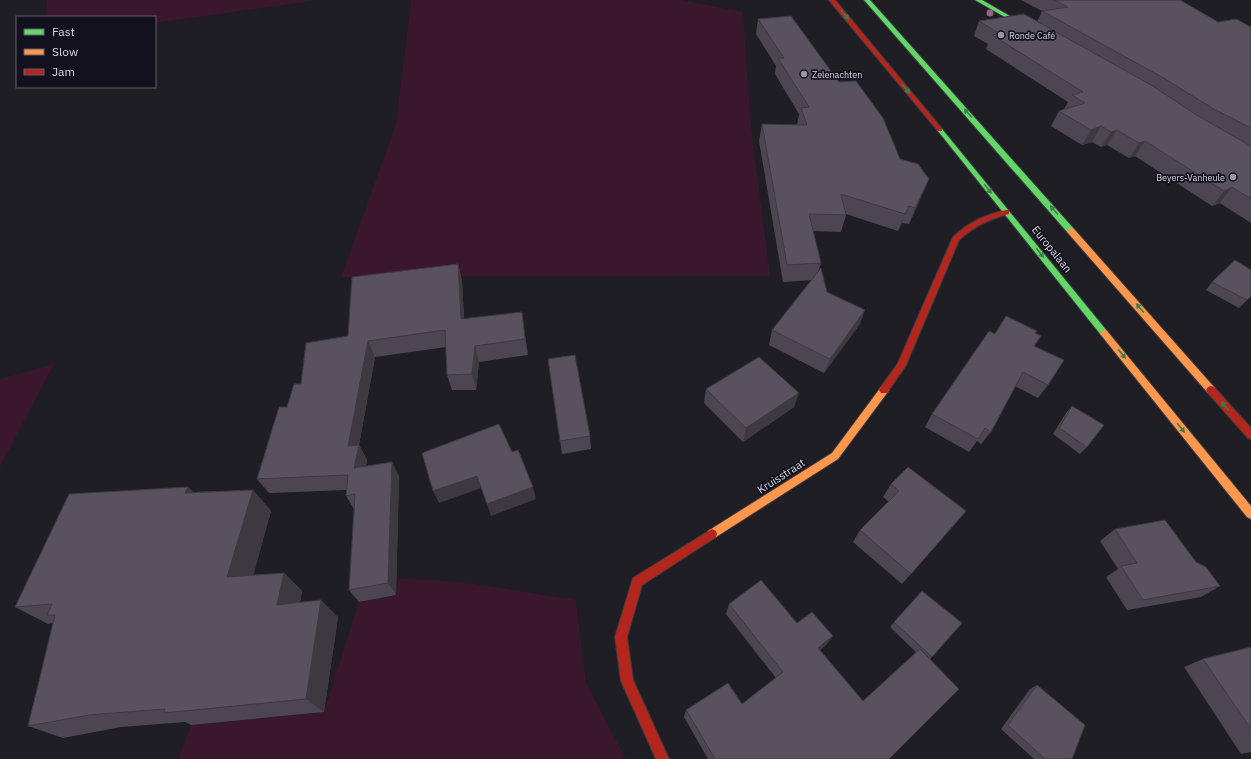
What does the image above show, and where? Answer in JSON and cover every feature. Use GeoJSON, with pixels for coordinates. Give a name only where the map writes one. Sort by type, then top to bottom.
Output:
{"type":"FeatureCollection","features":[{"type":"Feature","properties":{"kind":"main road","name":"Europalaan"},"geometry":{"type":"LineString","coordinates":[[832,0],[1251,514]]}},
{"type":"Feature","properties":{"kind":"main road"},"geometry":{"type":"LineString","coordinates":[[867,0],[1251,435]]}},
{"type":"Feature","properties":{"kind":"main road"},"geometry":{"type":"LineString","coordinates":[[978,0],[1043,37]]}},
{"type":"Feature","properties":{"kind":"main road","name":"Kruisstraat"},"geometry":{"type":"LineString","coordinates":[[663,759],[627,681],[621,637],[637,582],[835,456],[902,365],[956,239],[964,230],[979,219],[1006,212]]}},
{"type":"Feature","properties":{"kind":"shaded area"},"geometry":{"type":"Polygon","coordinates":[[[47,0],[312,0],[156,23],[156,16],[46,16],[47,0]]]}},
{"type":"Feature","properties":{"kind":"shaded area"},"geometry":{"type":"Polygon","coordinates":[[[411,0],[682,0],[743,12],[751,125],[770,276],[341,277],[396,124],[411,0]]]}},
{"type":"Feature","properties":{"kind":"shaded area"},"geometry":{"type":"Polygon","coordinates":[[[54,364],[0,467],[0,379],[54,364]]]}},
{"type":"Feature","properties":{"kind":"shaded area"},"geometry":{"type":"Polygon","coordinates":[[[399,578],[469,583],[576,600],[586,683],[626,759],[178,759],[191,725],[324,712],[359,602],[396,595],[399,578]]]}},
{"type":"Feature","properties":{"kind":"building"},"geometry":{"type":"Polygon","coordinates":[[[1054,0],[1180,0],[1218,22],[1236,19],[1251,27],[1251,128],[1212,108],[1162,77],[1042,11],[1068,7],[1054,0]]]}},
{"type":"Feature","properties":{"kind":"building"},"geometry":{"type":"Polygon","coordinates":[[[1024,14],[1151,85],[1198,116],[1251,146],[1251,199],[1232,187],[1224,191],[1145,141],[1139,143],[1117,130],[1111,132],[1101,126],[1091,130],[1059,111],[1085,103],[1072,95],[1083,92],[992,35],[999,33],[979,21],[1024,14]]]}},
{"type":"Feature","properties":{"kind":"building"},"geometry":{"type":"Polygon","coordinates":[[[791,16],[839,82],[856,81],[883,118],[900,159],[918,164],[929,179],[915,208],[909,206],[905,214],[841,194],[846,215],[809,214],[821,263],[787,265],[762,124],[807,125],[801,108],[809,107],[778,58],[784,58],[758,19],[791,16]]]}},
{"type":"Feature","properties":{"kind":"building"},"geometry":{"type":"Polygon","coordinates":[[[1235,260],[1251,270],[1251,296],[1247,300],[1212,282],[1235,260]]]}},
{"type":"Feature","properties":{"kind":"building"},"geometry":{"type":"Polygon","coordinates":[[[458,264],[461,319],[522,312],[525,339],[475,346],[472,374],[447,375],[445,330],[368,341],[348,446],[359,445],[354,468],[392,462],[388,583],[349,590],[355,494],[346,496],[348,475],[257,479],[279,407],[287,407],[294,384],[301,384],[306,343],[348,336],[352,277],[458,264]]]}},
{"type":"Feature","properties":{"kind":"building"},"geometry":{"type":"Polygon","coordinates":[[[821,268],[827,292],[865,310],[830,359],[772,330],[821,268]]]}},
{"type":"Feature","properties":{"kind":"building"},"geometry":{"type":"Polygon","coordinates":[[[1006,316],[1037,331],[1035,333],[1041,336],[1034,346],[1064,360],[1048,385],[1023,372],[991,432],[985,428],[978,439],[932,414],[989,331],[995,334],[1006,316]]]}},
{"type":"Feature","properties":{"kind":"building"},"geometry":{"type":"Polygon","coordinates":[[[575,355],[590,436],[560,441],[548,359],[575,355]]]}},
{"type":"Feature","properties":{"kind":"building"},"geometry":{"type":"Polygon","coordinates":[[[759,357],[799,393],[746,428],[706,389],[759,357]]]}},
{"type":"Feature","properties":{"kind":"building"},"geometry":{"type":"Polygon","coordinates":[[[1072,406],[1104,425],[1087,447],[1059,428],[1072,406]]]}},
{"type":"Feature","properties":{"kind":"building"},"geometry":{"type":"Polygon","coordinates":[[[499,424],[512,452],[518,450],[533,487],[487,504],[477,476],[433,491],[422,453],[499,424]]]}},
{"type":"Feature","properties":{"kind":"building"},"geometry":{"type":"Polygon","coordinates":[[[908,467],[966,511],[911,574],[860,530],[899,491],[891,484],[908,467]]]}},
{"type":"Feature","properties":{"kind":"building"},"geometry":{"type":"Polygon","coordinates":[[[188,487],[185,493],[253,490],[227,577],[284,573],[277,605],[321,600],[306,699],[164,713],[165,709],[89,715],[28,726],[55,615],[47,615],[52,604],[15,607],[69,494],[188,487]]]}},
{"type":"Feature","properties":{"kind":"building"},"geometry":{"type":"Polygon","coordinates":[[[1165,520],[1196,562],[1206,567],[1220,586],[1143,600],[1121,566],[1137,563],[1115,529],[1165,520]]]}},
{"type":"Feature","properties":{"kind":"building"},"geometry":{"type":"Polygon","coordinates":[[[761,580],[797,623],[812,612],[833,636],[818,648],[863,701],[920,649],[959,689],[889,759],[715,759],[686,710],[728,683],[742,704],[783,672],[729,604],[761,580]]]}},
{"type":"Feature","properties":{"kind":"building"},"geometry":{"type":"Polygon","coordinates":[[[922,591],[962,623],[932,657],[894,622],[922,591]]]}},
{"type":"Feature","properties":{"kind":"building"},"geometry":{"type":"Polygon","coordinates":[[[1251,647],[1251,729],[1203,659],[1251,647]]]}},
{"type":"Feature","properties":{"kind":"building"},"geometry":{"type":"Polygon","coordinates":[[[1037,685],[1085,725],[1072,759],[1045,759],[1008,725],[1037,685]]]}},
{"type":"Feature","properties":{"kind":"traffic: fast"},"geometry":{"type":"LineString","coordinates":[[867,0],[1071,231]]}},
{"type":"Feature","properties":{"kind":"traffic: fast"},"geometry":{"type":"LineString","coordinates":[[978,0],[1033,31]]}},
{"type":"Feature","properties":{"kind":"traffic: fast"},"geometry":{"type":"LineString","coordinates":[[940,130],[1104,333]]}},
{"type":"Feature","properties":{"kind":"traffic: slow"},"geometry":{"type":"LineString","coordinates":[[1071,231],[1211,390]]}},
{"type":"Feature","properties":{"kind":"traffic: slow"},"geometry":{"type":"LineString","coordinates":[[1104,333],[1251,514]]}},
{"type":"Feature","properties":{"kind":"traffic: slow"},"geometry":{"type":"LineString","coordinates":[[712,534],[835,456],[884,390]]}},
{"type":"Feature","properties":{"kind":"traffic: jam"},"geometry":{"type":"LineString","coordinates":[[832,0],[940,130]]}},
{"type":"Feature","properties":{"kind":"traffic: jam"},"geometry":{"type":"LineString","coordinates":[[884,390],[902,365],[956,239],[979,221],[1006,212]]}},
{"type":"Feature","properties":{"kind":"traffic: jam"},"geometry":{"type":"LineString","coordinates":[[1211,390],[1251,435]]}},
{"type":"Feature","properties":{"kind":"traffic: jam"},"geometry":{"type":"LineString","coordinates":[[663,759],[627,681],[621,637],[637,582],[712,534]]}},
{"type":"Feature","properties":{"kind":"place","name":"Ronde Café"},"geometry":{"type":"Point","coordinates":[1001,35]}},
{"type":"Feature","properties":{"kind":"place","name":"Zelenachten"},"geometry":{"type":"Point","coordinates":[804,74]}},
{"type":"Feature","properties":{"kind":"place","name":"Beyers-Vanheule"},"geometry":{"type":"Point","coordinates":[1233,177]}}]}
